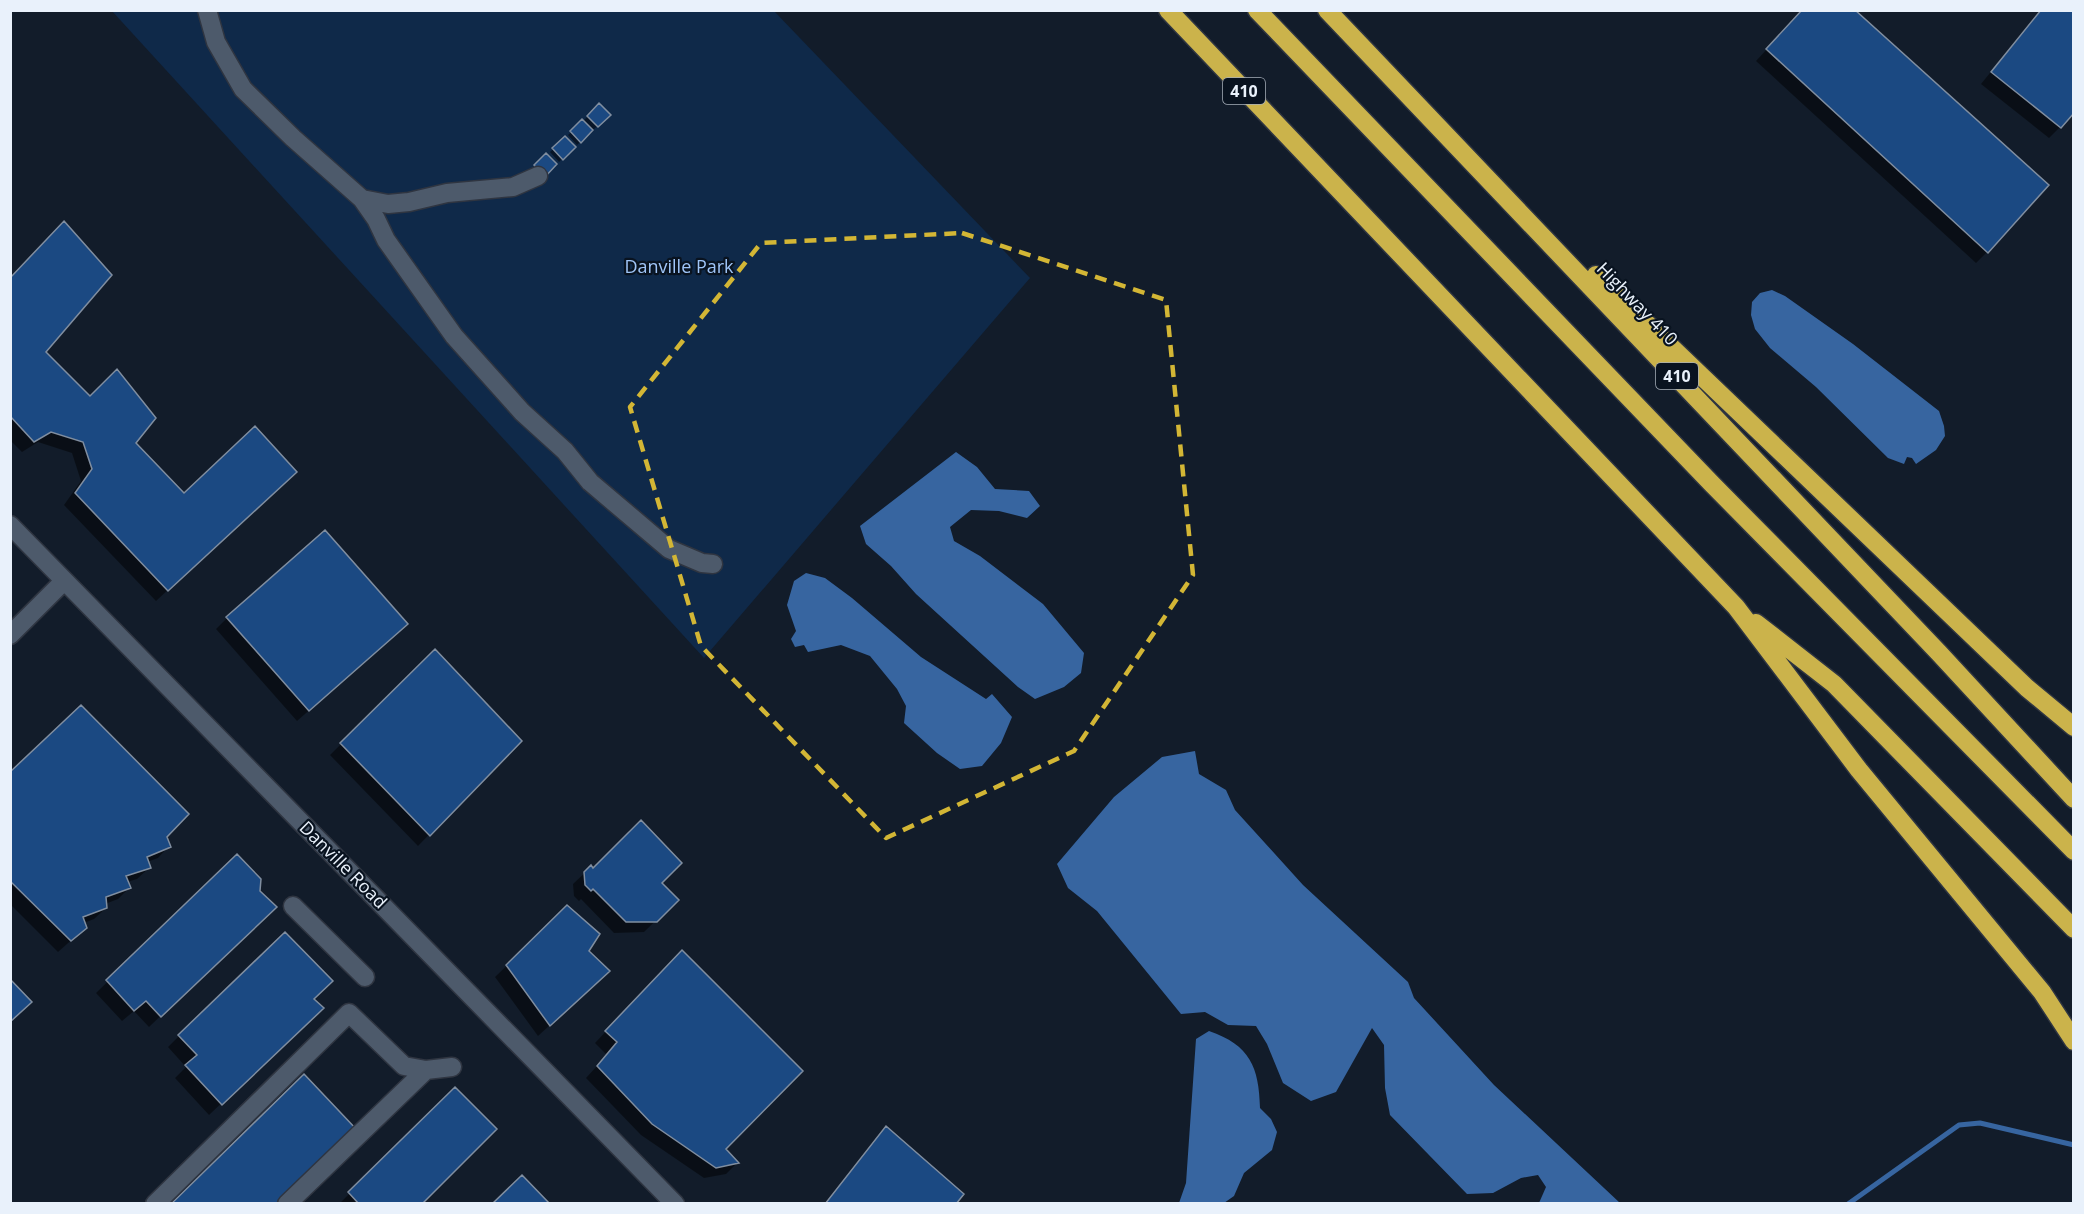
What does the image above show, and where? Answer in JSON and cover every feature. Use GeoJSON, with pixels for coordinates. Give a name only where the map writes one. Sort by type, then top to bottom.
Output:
{"type":"FeatureCollection","features":[{"type":"Feature","properties":{"kind":"highway","name":"410"},"geometry":{"type":"LineString","coordinates":[[1168,10],[1736,607]]}},
{"type":"Feature","properties":{"kind":"highway"},"geometry":{"type":"LineString","coordinates":[[1257,10],[1721,492],[2073,851]]}},
{"type":"Feature","properties":{"kind":"highway","name":"Highway 410"},"geometry":{"type":"LineString","coordinates":[[1328,10],[1940,652]]}},
{"type":"Feature","properties":{"kind":"highway"},"geometry":{"type":"LineString","coordinates":[[1414,100],[2027,688],[2073,727]]}},
{"type":"Feature","properties":{"kind":"highway"},"geometry":{"type":"LineString","coordinates":[[1736,607],[1834,684],[2073,928]]}},
{"type":"Feature","properties":{"kind":"highway"},"geometry":{"type":"LineString","coordinates":[[1736,607],[1859,770],[2042,992],[2073,1041]]}},
{"type":"Feature","properties":{"kind":"highway"},"geometry":{"type":"LineString","coordinates":[[1940,652],[2073,781]]}},
{"type":"Feature","properties":{"kind":"highway"},"geometry":{"type":"LineString","coordinates":[[1940,652],[2073,799]]}},
{"type":"Feature","properties":{"kind":"street"},"geometry":{"type":"LineString","coordinates":[[207,10],[216,42],[243,89],[292,138],[362,199],[376,219],[386,240],[454,336],[522,412],[565,451],[590,482],[669,549],[702,563],[713,564]]}},
{"type":"Feature","properties":{"kind":"street"},"geometry":{"type":"LineString","coordinates":[[362,199],[388,204],[409,202],[447,193],[513,187],[538,176]]}},
{"type":"Feature","properties":{"kind":"street","name":"Danville Road"},"geometry":{"type":"LineString","coordinates":[[10,525],[675,1203]]}},
{"type":"Feature","properties":{"kind":"street"},"geometry":{"type":"LineString","coordinates":[[10,634],[64,581]]}},
{"type":"Feature","properties":{"kind":"street"},"geometry":{"type":"LineString","coordinates":[[293,906],[365,977]]}},
{"type":"Feature","properties":{"kind":"street"},"geometry":{"type":"LineString","coordinates":[[155,1203],[349,1013],[404,1066],[426,1070],[452,1067]]}},
{"type":"Feature","properties":{"kind":"street"},"geometry":{"type":"LineString","coordinates":[[287,1203],[426,1070]]}},
{"type":"Feature","properties":{"kind":"highlighted area"},"geometry":{"type":"Polygon","coordinates":[[[962,233],[1166,300],[1193,575],[1074,751],[886,838],[701,646],[630,407],[761,243],[962,233]]]}},
{"type":"Feature","properties":{"kind":"green space","name":"Danville Park"},"geometry":{"type":"Polygon","coordinates":[[[112,11],[774,11],[1030,278],[704,658],[112,11]]]}},
{"type":"Feature","properties":{"kind":"shaded area"},"geometry":{"type":"Polygon","coordinates":[[[1772,290],[1785,296],[1853,344],[1939,411],[1945,436],[1936,450],[1916,464],[1912,458],[1907,457],[1904,464],[1888,458],[1816,387],[1770,348],[1755,329],[1751,315],[1752,302],[1760,293],[1772,290]]]}},
{"type":"Feature","properties":{"kind":"shaded area"},"geometry":{"type":"Polygon","coordinates":[[[956,452],[977,467],[995,489],[1029,491],[1040,506],[1027,518],[999,511],[971,510],[950,527],[954,541],[980,556],[1043,604],[1084,653],[1081,673],[1064,687],[1035,699],[1018,687],[916,594],[891,566],[866,544],[860,526],[956,452]]]}},
{"type":"Feature","properties":{"kind":"shaded area"},"geometry":{"type":"Polygon","coordinates":[[[806,573],[825,578],[921,657],[986,699],[992,694],[1012,717],[1001,743],[982,766],[960,769],[937,753],[904,723],[906,706],[897,689],[870,656],[841,645],[808,652],[804,645],[795,647],[791,639],[796,631],[787,605],[794,581],[806,573]]]}},
{"type":"Feature","properties":{"kind":"shaded area"},"geometry":{"type":"Polygon","coordinates":[[[1195,751],[1199,774],[1226,790],[1235,810],[1303,885],[1408,982],[1414,998],[1494,1085],[1620,1203],[1539,1203],[1546,1187],[1538,1175],[1521,1178],[1493,1193],[1467,1194],[1390,1115],[1385,1088],[1384,1045],[1372,1028],[1336,1092],[1311,1101],[1283,1083],[1267,1044],[1256,1026],[1228,1025],[1205,1012],[1181,1014],[1097,911],[1068,888],[1057,864],[1114,797],[1162,757],[1195,751]]]}},
{"type":"Feature","properties":{"kind":"shaded area"},"geometry":{"type":"Polygon","coordinates":[[[1209,1031],[1234,1043],[1250,1059],[1257,1081],[1260,1108],[1271,1119],[1277,1132],[1272,1150],[1244,1173],[1234,1196],[1224,1203],[1179,1203],[1186,1183],[1196,1039],[1209,1031]]]}},
{"type":"Feature","properties":{"kind":"building"},"geometry":{"type":"Polygon","coordinates":[[[1802,10],[1855,10],[2049,185],[1988,253],[1766,49],[1802,10]]]}},
{"type":"Feature","properties":{"kind":"building"},"geometry":{"type":"Polygon","coordinates":[[[2041,10],[2074,10],[2074,113],[2061,128],[1991,72],[2041,10]]]}},
{"type":"Feature","properties":{"kind":"building"},"geometry":{"type":"Polygon","coordinates":[[[599,103],[611,115],[598,127],[587,116],[599,103]]]}},
{"type":"Feature","properties":{"kind":"building"},"geometry":{"type":"Polygon","coordinates":[[[582,119],[593,130],[581,143],[570,131],[582,119]]]}},
{"type":"Feature","properties":{"kind":"building"},"geometry":{"type":"Polygon","coordinates":[[[565,136],[576,147],[563,160],[552,148],[565,136]]]}},
{"type":"Feature","properties":{"kind":"building"},"geometry":{"type":"Polygon","coordinates":[[[546,153],[557,164],[545,177],[534,165],[546,153]]]}},
{"type":"Feature","properties":{"kind":"building"},"geometry":{"type":"Polygon","coordinates":[[[64,221],[112,275],[46,352],[90,396],[117,369],[156,418],[136,443],[184,493],[255,426],[297,472],[168,591],[75,493],[92,469],[83,442],[51,432],[34,442],[10,416],[10,278],[64,221]]]}},
{"type":"Feature","properties":{"kind":"building"},"geometry":{"type":"Polygon","coordinates":[[[325,530],[408,624],[309,711],[226,617],[325,530]]]}},
{"type":"Feature","properties":{"kind":"building"},"geometry":{"type":"Polygon","coordinates":[[[435,649],[522,741],[430,836],[340,743],[435,649]]]}},
{"type":"Feature","properties":{"kind":"building"},"geometry":{"type":"Polygon","coordinates":[[[81,705],[189,814],[167,837],[171,847],[147,857],[151,868],[126,876],[131,888],[106,897],[107,908],[83,917],[87,928],[71,941],[10,881],[10,772],[81,705]]]}},
{"type":"Feature","properties":{"kind":"building"},"geometry":{"type":"Polygon","coordinates":[[[641,820],[682,863],[662,883],[679,900],[657,922],[626,922],[593,889],[591,891],[585,885],[584,872],[591,865],[593,868],[641,820]]]}},
{"type":"Feature","properties":{"kind":"building"},"geometry":{"type":"Polygon","coordinates":[[[237,854],[261,879],[260,891],[277,907],[161,1017],[146,1001],[134,1011],[106,980],[237,854]]]}},
{"type":"Feature","properties":{"kind":"building"},"geometry":{"type":"Polygon","coordinates":[[[567,905],[600,934],[589,951],[610,971],[550,1026],[506,965],[567,905]]]}},
{"type":"Feature","properties":{"kind":"building"},"geometry":{"type":"Polygon","coordinates":[[[285,932],[333,981],[314,999],[324,1008],[222,1105],[185,1065],[197,1055],[178,1035],[285,932]]]}},
{"type":"Feature","properties":{"kind":"building"},"geometry":{"type":"Polygon","coordinates":[[[682,950],[803,1071],[726,1149],[739,1163],[716,1168],[652,1124],[597,1066],[617,1042],[605,1031],[682,950]]]}},
{"type":"Feature","properties":{"kind":"building"},"geometry":{"type":"Polygon","coordinates":[[[10,979],[32,1002],[10,1022],[10,979]]]}},
{"type":"Feature","properties":{"kind":"building"},"geometry":{"type":"Polygon","coordinates":[[[304,1074],[357,1130],[281,1204],[171,1204],[304,1074]]]}},
{"type":"Feature","properties":{"kind":"building"},"geometry":{"type":"Polygon","coordinates":[[[455,1087],[497,1129],[422,1204],[359,1204],[348,1192],[455,1087]]]}},
{"type":"Feature","properties":{"kind":"building"},"geometry":{"type":"Polygon","coordinates":[[[886,1126],[964,1194],[956,1204],[825,1204],[886,1126]]]}},
{"type":"Feature","properties":{"kind":"building"},"geometry":{"type":"Polygon","coordinates":[[[522,1175],[550,1204],[492,1204],[522,1175]]]}},
{"type":"Feature","properties":{"kind":"waterway"},"geometry":{"type":"LineString","coordinates":[[1848,1204],[1959,1125],[1980,1123],[2074,1145]]}}]}
